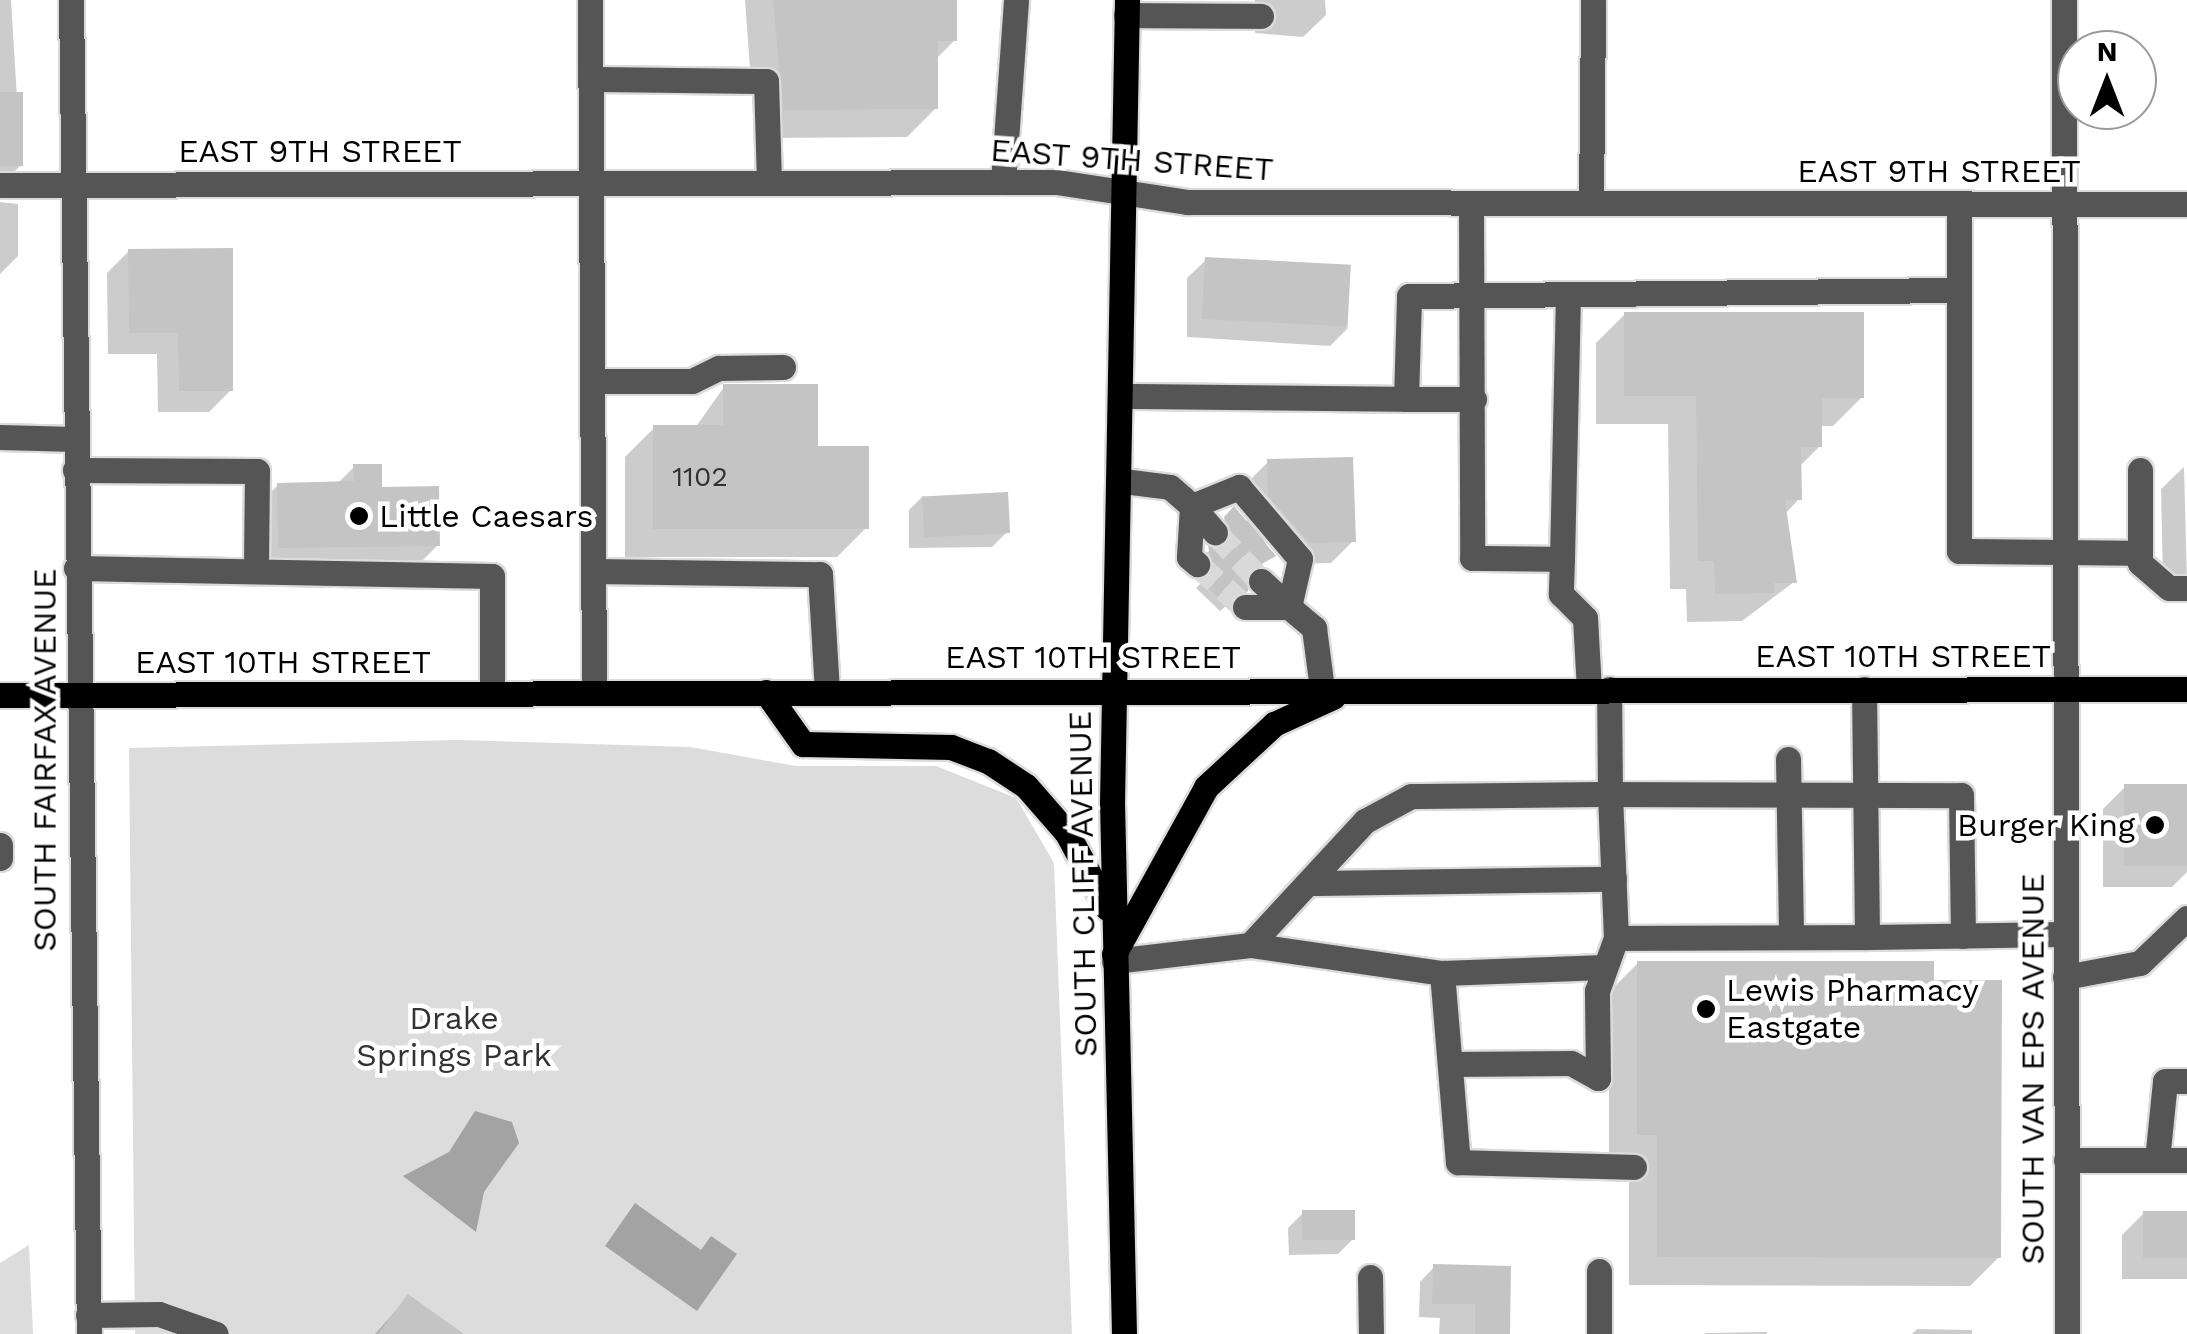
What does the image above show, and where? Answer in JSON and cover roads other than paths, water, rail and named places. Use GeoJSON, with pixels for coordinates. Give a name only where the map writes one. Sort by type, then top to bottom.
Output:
{"type":"FeatureCollection","features":[{"type":"Feature","properties":{"kind":"main road","name":"SOUTH CLIFF AVENUE"},"geometry":{"type":"LineString","coordinates":[[1124,1334],[1113,922],[1113,689],[1125,396],[1126,8]]}},
{"type":"Feature","properties":{"kind":"main road"},"geometry":{"type":"LineString","coordinates":[[1114,957],[1206,787],[1274,724],[1354,689]]}},
{"type":"Feature","properties":{"kind":"main road","name":"EAST 10TH STREET"},"geometry":{"type":"LineString","coordinates":[[0,695],[2187,689]]}},
{"type":"Feature","properties":{"kind":"main road"},"geometry":{"type":"LineString","coordinates":[[766,692],[803,744],[952,747],[1026,786],[1067,833],[1113,922]]}},
{"type":"Feature","properties":{"kind":"street","name":"SOUTH FAIRFAX AVENUE"},"geometry":{"type":"LineString","coordinates":[[71,0],[77,695],[89,1325]]}},
{"type":"Feature","properties":{"kind":"street"},"geometry":{"type":"LineString","coordinates":[[590,0],[594,693]]}},
{"type":"Feature","properties":{"kind":"street"},"geometry":{"type":"LineString","coordinates":[[1003,182],[1016,0]]}},
{"type":"Feature","properties":{"kind":"street"},"geometry":{"type":"LineString","coordinates":[[1591,203],[1594,0]]}},
{"type":"Feature","properties":{"kind":"street","name":"SOUTH VAN EPS AVENUE"},"geometry":{"type":"LineString","coordinates":[[2064,0],[2067,1334]]}},
{"type":"Feature","properties":{"kind":"street"},"geometry":{"type":"LineString","coordinates":[[1126,8],[1261,16]]}},
{"type":"Feature","properties":{"kind":"street"},"geometry":{"type":"LineString","coordinates":[[590,79],[766,81],[769,182]]}},
{"type":"Feature","properties":{"kind":"street","name":"EAST 9TH STREET"},"geometry":{"type":"LineString","coordinates":[[0,185],[1003,182],[1126,194],[1471,203],[2187,204]]}},
{"type":"Feature","properties":{"kind":"street"},"geometry":{"type":"LineString","coordinates":[[1471,203],[1475,296],[1472,558],[1562,559]]}},
{"type":"Feature","properties":{"kind":"street"},"geometry":{"type":"LineString","coordinates":[[1958,204],[1958,552],[2140,553]]}},
{"type":"Feature","properties":{"kind":"street"},"geometry":{"type":"LineString","coordinates":[[1406,398],[1409,296],[1958,290]]}},
{"type":"Feature","properties":{"kind":"street"},"geometry":{"type":"LineString","coordinates":[[1450,1064],[1571,1063],[1598,1078],[1604,967],[1616,938],[1614,879],[1599,689],[1586,618],[1561,594],[1568,295]]}},
{"type":"Feature","properties":{"kind":"street"},"geometry":{"type":"LineString","coordinates":[[592,382],[692,382],[718,368],[782,367]]}},
{"type":"Feature","properties":{"kind":"street"},"geometry":{"type":"LineString","coordinates":[[1125,396],[1474,398]]}},
{"type":"Feature","properties":{"kind":"street"},"geometry":{"type":"LineString","coordinates":[[0,438],[75,439]]}},
{"type":"Feature","properties":{"kind":"street"},"geometry":{"type":"LineString","coordinates":[[76,470],[257,471],[256,571]]}},
{"type":"Feature","properties":{"kind":"street"},"geometry":{"type":"LineString","coordinates":[[2140,470],[2140,553],[2168,588],[2187,588]]}},
{"type":"Feature","properties":{"kind":"street"},"geometry":{"type":"LineString","coordinates":[[1123,482],[1170,487],[1215,532]]}},
{"type":"Feature","properties":{"kind":"street"},"geometry":{"type":"LineString","coordinates":[[1192,506],[1239,487],[1300,559],[1289,608]]}},
{"type":"Feature","properties":{"kind":"street"},"geometry":{"type":"LineString","coordinates":[[1192,506],[1189,557],[1197,564]]}},
{"type":"Feature","properties":{"kind":"street"},"geometry":{"type":"LineString","coordinates":[[76,568],[492,576],[492,694]]}},
{"type":"Feature","properties":{"kind":"street"},"geometry":{"type":"LineString","coordinates":[[594,571],[820,574],[827,691]]}},
{"type":"Feature","properties":{"kind":"street"},"geometry":{"type":"LineString","coordinates":[[1261,581],[1314,628],[1322,689]]}},
{"type":"Feature","properties":{"kind":"street"},"geometry":{"type":"LineString","coordinates":[[1245,608],[1289,608]]}},
{"type":"Feature","properties":{"kind":"street"},"geometry":{"type":"LineString","coordinates":[[1864,689],[1867,937]]}},
{"type":"Feature","properties":{"kind":"street"},"geometry":{"type":"LineString","coordinates":[[1788,759],[1790,937]]}},
{"type":"Feature","properties":{"kind":"street"},"geometry":{"type":"LineString","coordinates":[[1250,945],[1312,883],[1364,821],[1411,796],[1961,795],[1963,936]]}},
{"type":"Feature","properties":{"kind":"street"},"geometry":{"type":"LineString","coordinates":[[0,845],[0,858]]}},
{"type":"Feature","properties":{"kind":"street"},"geometry":{"type":"LineString","coordinates":[[1312,883],[1614,879]]}},
{"type":"Feature","properties":{"kind":"street"},"geometry":{"type":"LineString","coordinates":[[2065,978],[2140,963],[2187,918]]}},
{"type":"Feature","properties":{"kind":"street"},"geometry":{"type":"LineString","coordinates":[[1616,938],[2065,934]]}},
{"type":"Feature","properties":{"kind":"street"},"geometry":{"type":"LineString","coordinates":[[1114,957],[1250,945],[1442,973],[1604,967]]}},
{"type":"Feature","properties":{"kind":"street"},"geometry":{"type":"LineString","coordinates":[[1442,973],[1458,1162],[1634,1166]]}},
{"type":"Feature","properties":{"kind":"street"},"geometry":{"type":"LineString","coordinates":[[2156,1160],[2165,1080],[2187,1080]]}},
{"type":"Feature","properties":{"kind":"street"},"geometry":{"type":"LineString","coordinates":[[2066,1160],[2187,1160]]}},
{"type":"Feature","properties":{"kind":"street"},"geometry":{"type":"LineString","coordinates":[[1599,1334],[1600,1271]]}},
{"type":"Feature","properties":{"kind":"street"},"geometry":{"type":"LineString","coordinates":[[1370,1278],[1370,1334]]}},
{"type":"Feature","properties":{"kind":"street"},"geometry":{"type":"LineString","coordinates":[[89,1325],[159,1314],[216,1334]]}},
{"type":"Feature","properties":{"kind":"tunnel"},"geometry":{"type":"LineString","coordinates":[[1215,532],[1261,581]]}},
{"type":"Feature","properties":{"kind":"tunnel"},"geometry":{"type":"LineString","coordinates":[[1197,564],[1245,607]]}},
{"type":"Feature","properties":{"kind":"place","name":"Little Caesars"},"geometry":{"type":"Point","coordinates":[359,516]}},
{"type":"Feature","properties":{"kind":"place","name":"Burger King"},"geometry":{"type":"Point","coordinates":[2155,825]}},
{"type":"Feature","properties":{"kind":"place","name":"Lewis Pharmacy Eastgate"},"geometry":{"type":"Point","coordinates":[1706,1009]}},
{"type":"Feature","properties":{"kind":"park label","name":"Drake Springs Park"},"geometry":{"type":"Point","coordinates":[454,1038]}}]}
